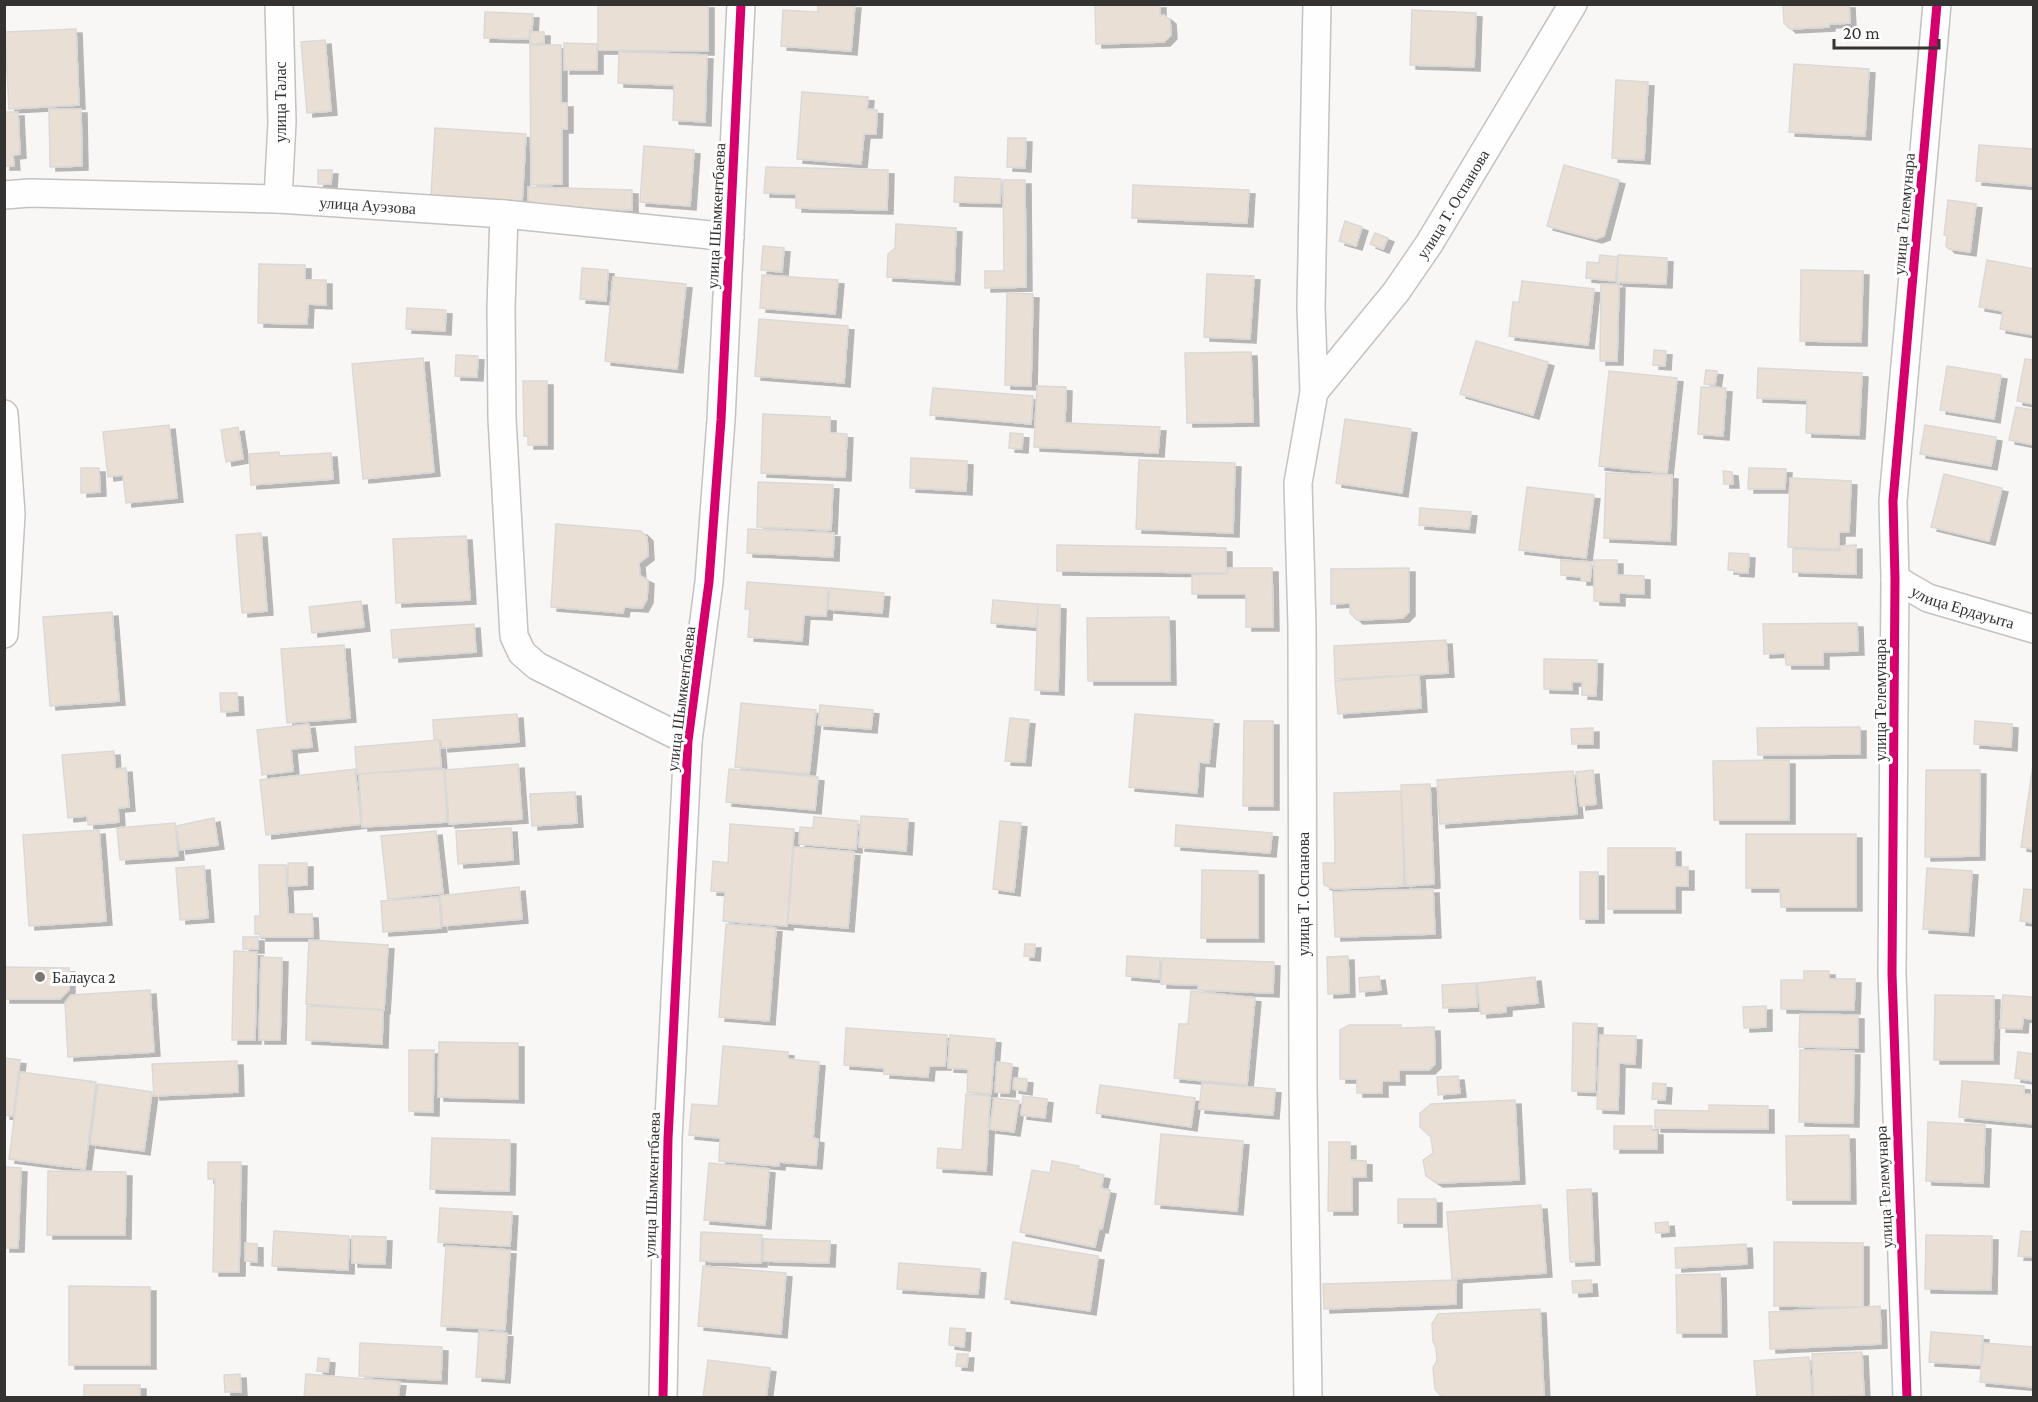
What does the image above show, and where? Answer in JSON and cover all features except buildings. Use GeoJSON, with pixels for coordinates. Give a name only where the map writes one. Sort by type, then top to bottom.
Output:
{"type":"FeatureCollection","features":[{"type":"Feature","properties":{"kind":"street","name":"улица Талас"},"geometry":{"type":"LineString","coordinates":[[278,199],[282,122],[279,4]]}},
{"type":"Feature","properties":{"kind":"street","name":"улица Шымкентбаева"},"geometry":{"type":"LineString","coordinates":[[663,1398],[668,1139],[688,741],[709,582],[721,420],[741,4]]}},
{"type":"Feature","properties":{"kind":"street","name":"улица Т. Оспанова"},"geometry":{"type":"LineString","coordinates":[[1308,1398],[1302,626],[1298,483],[1314,392],[1311,307],[1317,4]]}},
{"type":"Feature","properties":{"kind":"street","name":"улица Т. Оспанова"},"geometry":{"type":"LineString","coordinates":[[1314,392],[1396,292],[1430,244],[1573,4]]}},
{"type":"Feature","properties":{"kind":"street","name":"улица Телемунара"},"geometry":{"type":"LineString","coordinates":[[1907,1398],[1892,974],[1895,579],[1893,501],[1937,4]]}},
{"type":"Feature","properties":{"kind":"street","name":"улица Ауэзова"},"geometry":{"type":"LineString","coordinates":[[4,195],[30,193],[278,199],[504,214],[730,237]]}},
{"type":"Feature","properties":{"kind":"street"},"geometry":{"type":"LineString","coordinates":[[504,214],[501,308],[502,418],[514,636],[522,653],[537,666],[688,741]]}},
{"type":"Feature","properties":{"kind":"street"},"geometry":{"type":"LineString","coordinates":[[4,414],[11,513],[4,634]]}},
{"type":"Feature","properties":{"kind":"street","name":"улица Ердауыта"},"geometry":{"type":"LineString","coordinates":[[1895,579],[1928,598],[2034,628]]}},
{"type":"Feature","properties":{"kind":"cycle path"},"geometry":{"type":"LineString","coordinates":[[663,1398],[668,1139],[688,741],[709,582],[721,420],[741,4]]}},
{"type":"Feature","properties":{"kind":"cycle path"},"geometry":{"type":"LineString","coordinates":[[1907,1398],[1892,974],[1895,579],[1893,501],[1937,4]]}},
{"type":"Feature","properties":{"kind":"place","name":"Балауса 2"},"geometry":{"type":"Point","coordinates":[40,977]}}]}
